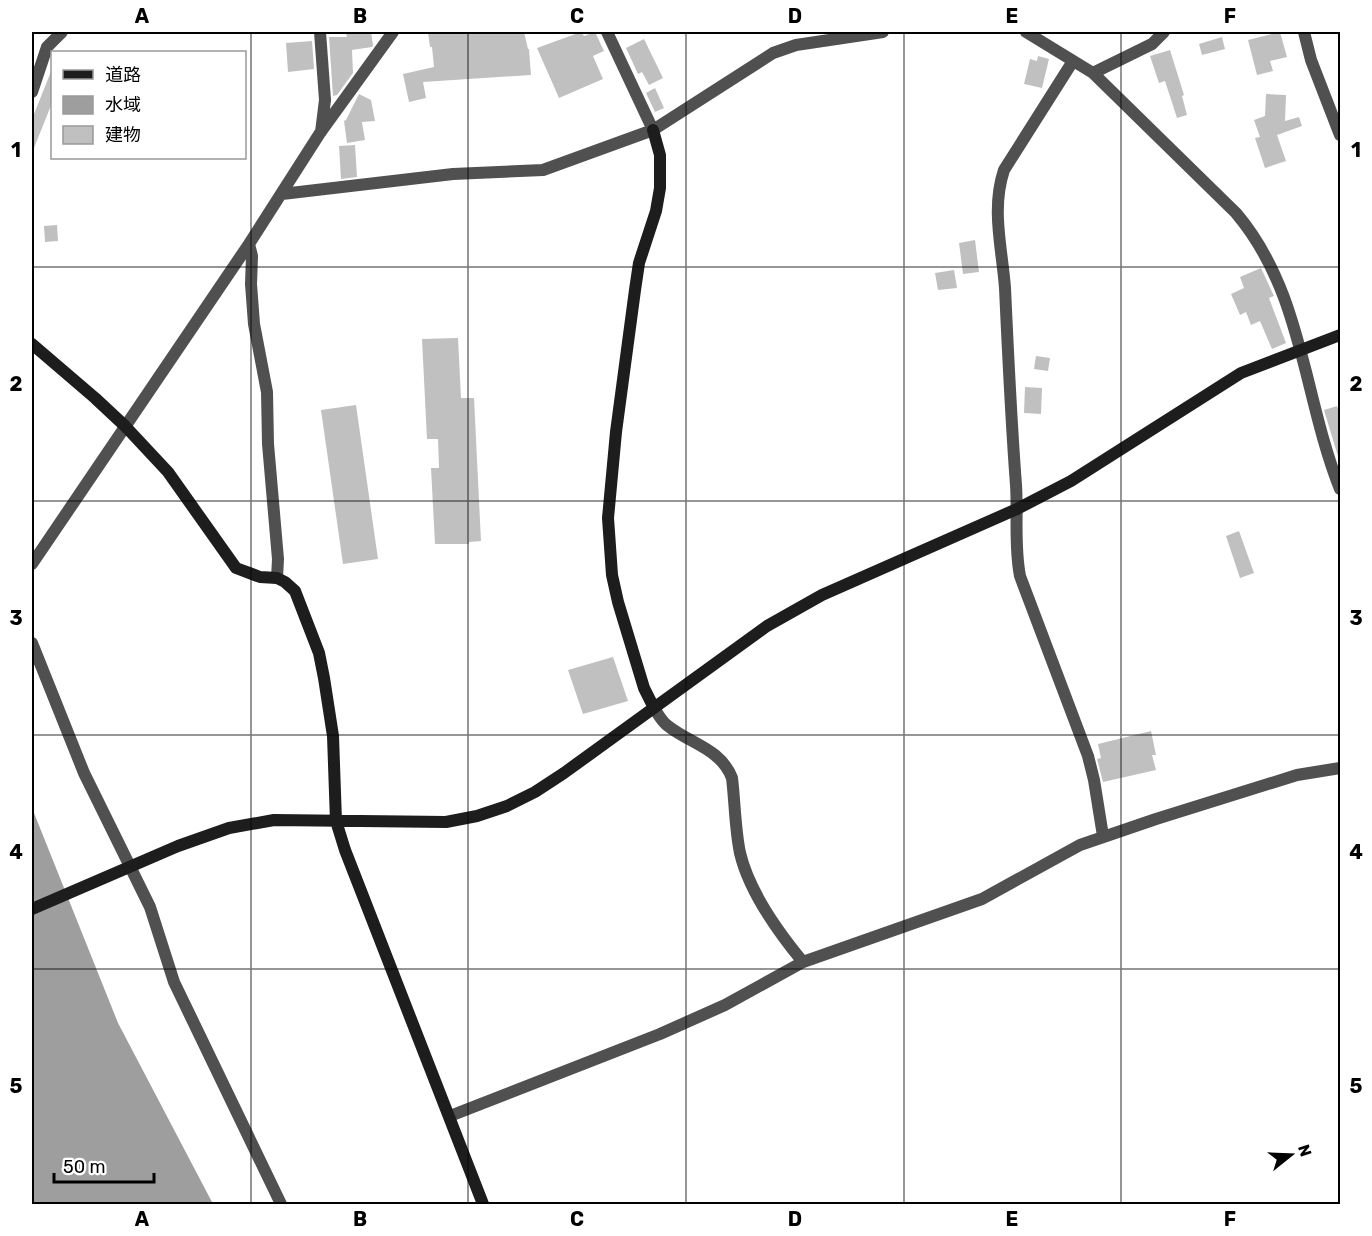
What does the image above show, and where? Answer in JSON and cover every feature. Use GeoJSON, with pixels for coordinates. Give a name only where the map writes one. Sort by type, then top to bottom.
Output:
{"type":"FeatureCollection","features":[{"type":"Feature","properties":{"kind":"street"},"geometry":{"type":"LineString","coordinates":[[32,92],[47,47],[62,32]]}},
{"type":"Feature","properties":{"kind":"street"},"geometry":{"type":"LineString","coordinates":[[320,32],[325,100],[321,133]]}},
{"type":"Feature","properties":{"kind":"street"},"geometry":{"type":"LineString","coordinates":[[32,564],[249,244],[321,133],[393,32]]}},
{"type":"Feature","properties":{"kind":"street"},"geometry":{"type":"LineString","coordinates":[[607,32],[653,130],[660,155],[660,188],[656,211],[639,263],[616,432],[608,518],[612,575],[618,603],[644,687],[654,708],[666,724],[684,738],[719,757],[728,768],[732,778],[741,854],[760,899],[781,936],[803,962]]}},
{"type":"Feature","properties":{"kind":"street"},"geometry":{"type":"LineString","coordinates":[[282,194],[453,174],[543,170],[653,130],[773,53],[834,34],[883,32]]}},
{"type":"Feature","properties":{"kind":"street"},"geometry":{"type":"LineString","coordinates":[[1026,32],[1093,73],[1236,213],[1254,234],[1281,285],[1331,465],[1341,489]]}},
{"type":"Feature","properties":{"kind":"street"},"geometry":{"type":"LineString","coordinates":[[1093,73],[1152,44],[1164,32]]}},
{"type":"Feature","properties":{"kind":"street"},"geometry":{"type":"LineString","coordinates":[[1304,32],[1311,60],[1341,135]]}},
{"type":"Feature","properties":{"kind":"street"},"geometry":{"type":"LineString","coordinates":[[1073,61],[1004,170],[998,195],[1020,576],[1088,756],[1103,836]]}},
{"type":"Feature","properties":{"kind":"street"},"geometry":{"type":"LineString","coordinates":[[249,244],[252,256],[251,284],[254,324],[267,392],[268,444],[278,560],[277,578]]}},
{"type":"Feature","properties":{"kind":"street"},"geometry":{"type":"LineString","coordinates":[[32,909],[188,842],[243,824],[274,820],[429,823],[477,816],[493,811],[535,792],[767,626],[792,611],[822,595],[1017,509],[1071,481],[1241,373],[1341,335]]}},
{"type":"Feature","properties":{"kind":"street"},"geometry":{"type":"LineString","coordinates":[[32,344],[70,375],[125,426],[168,472],[236,568],[260,577],[277,578],[295,591],[319,653],[333,736],[336,821],[348,859],[483,1204]]}},
{"type":"Feature","properties":{"kind":"street"},"geometry":{"type":"LineString","coordinates":[[32,643],[84,773],[150,908],[174,982],[281,1204]]}},
{"type":"Feature","properties":{"kind":"street"},"geometry":{"type":"LineString","coordinates":[[450,1116],[660,1034],[725,1005],[803,962],[982,899],[1080,845],[1103,836],[1297,775],[1341,768]]}},
{"type":"Feature","properties":{"kind":"water"},"geometry":{"type":"Polygon","coordinates":[[[32,808],[118,1023],[213,1204],[32,1204],[32,808]]]}},
{"type":"Feature","properties":{"kind":"building"},"geometry":{"type":"Polygon","coordinates":[[[371,32],[372,47],[352,50],[353,73],[337,95],[333,96],[329,37],[347,37],[346,33],[371,32]]]}},
{"type":"Feature","properties":{"kind":"building"},"geometry":{"type":"Polygon","coordinates":[[[428,32],[524,32],[529,49],[531,75],[423,82],[426,98],[409,102],[403,74],[434,67],[428,32]]]}},
{"type":"Feature","properties":{"kind":"building"},"geometry":{"type":"Polygon","coordinates":[[[581,32],[584,36],[595,32],[604,51],[593,56],[603,79],[559,98],[537,48],[581,32]]]}},
{"type":"Feature","properties":{"kind":"building"},"geometry":{"type":"Polygon","coordinates":[[[1280,32],[1287,57],[1270,61],[1273,71],[1257,75],[1248,40],[1280,32]]]}},
{"type":"Feature","properties":{"kind":"building"},"geometry":{"type":"Polygon","coordinates":[[[1222,37],[1225,49],[1202,55],[1199,44],[1222,37]]]}},
{"type":"Feature","properties":{"kind":"building"},"geometry":{"type":"Polygon","coordinates":[[[644,39],[663,78],[649,85],[642,72],[638,74],[626,48],[644,39]]]}},
{"type":"Feature","properties":{"kind":"building"},"geometry":{"type":"Polygon","coordinates":[[[312,41],[314,69],[288,72],[286,43],[312,41]]]}},
{"type":"Feature","properties":{"kind":"building"},"geometry":{"type":"Polygon","coordinates":[[[1170,50],[1184,95],[1182,96],[1187,115],[1177,118],[1165,81],[1159,83],[1150,56],[1170,50]]]}},
{"type":"Feature","properties":{"kind":"building"},"geometry":{"type":"Polygon","coordinates":[[[1038,56],[1049,59],[1042,88],[1024,84],[1030,59],[1037,61],[1038,56]]]}},
{"type":"Feature","properties":{"kind":"building"},"geometry":{"type":"Polygon","coordinates":[[[51,72],[51,106],[32,153],[32,119],[51,72]]]}},
{"type":"Feature","properties":{"kind":"building"},"geometry":{"type":"Polygon","coordinates":[[[655,88],[664,108],[655,112],[646,93],[655,88]]]}},
{"type":"Feature","properties":{"kind":"building"},"geometry":{"type":"Polygon","coordinates":[[[359,94],[371,100],[375,121],[362,122],[365,140],[347,143],[344,121],[359,94]]]}},
{"type":"Feature","properties":{"kind":"building"},"geometry":{"type":"Polygon","coordinates":[[[1266,94],[1286,95],[1285,121],[1299,117],[1302,126],[1277,135],[1286,161],[1265,168],[1255,138],[1260,137],[1254,120],[1265,116],[1266,94]]]}},
{"type":"Feature","properties":{"kind":"building"},"geometry":{"type":"Polygon","coordinates":[[[355,145],[357,177],[341,179],[339,146],[355,145]]]}},
{"type":"Feature","properties":{"kind":"building"},"geometry":{"type":"Polygon","coordinates":[[[57,225],[58,241],[45,242],[44,226],[57,225]]]}},
{"type":"Feature","properties":{"kind":"building"},"geometry":{"type":"Polygon","coordinates":[[[975,240],[979,272],[963,274],[959,243],[975,240]]]}},
{"type":"Feature","properties":{"kind":"building"},"geometry":{"type":"Polygon","coordinates":[[[1261,268],[1274,296],[1269,298],[1286,343],[1272,349],[1260,321],[1251,325],[1246,312],[1240,315],[1231,294],[1244,288],[1240,277],[1261,268]]]}},
{"type":"Feature","properties":{"kind":"building"},"geometry":{"type":"Polygon","coordinates":[[[954,270],[957,288],[938,290],[935,273],[954,270]]]}},
{"type":"Feature","properties":{"kind":"building"},"geometry":{"type":"Polygon","coordinates":[[[458,338],[461,398],[474,398],[481,541],[469,542],[469,544],[435,544],[431,468],[439,468],[438,439],[427,439],[422,339],[458,338]]]}},
{"type":"Feature","properties":{"kind":"building"},"geometry":{"type":"Polygon","coordinates":[[[1036,356],[1050,358],[1048,371],[1034,369],[1036,356]]]}},
{"type":"Feature","properties":{"kind":"building"},"geometry":{"type":"Polygon","coordinates":[[[1025,387],[1042,388],[1041,414],[1024,413],[1025,387]]]}},
{"type":"Feature","properties":{"kind":"building"},"geometry":{"type":"Polygon","coordinates":[[[356,405],[378,559],[343,564],[321,410],[356,405]]]}},
{"type":"Feature","properties":{"kind":"building"},"geometry":{"type":"Polygon","coordinates":[[[1337,406],[1341,417],[1340,463],[1324,410],[1337,406]]]}},
{"type":"Feature","properties":{"kind":"building"},"geometry":{"type":"Polygon","coordinates":[[[1239,531],[1254,573],[1240,578],[1226,536],[1239,531]]]}},
{"type":"Feature","properties":{"kind":"building"},"geometry":{"type":"Polygon","coordinates":[[[613,657],[628,701],[583,714],[568,670],[613,657]]]}},
{"type":"Feature","properties":{"kind":"building"},"geometry":{"type":"Polygon","coordinates":[[[1151,731],[1156,755],[1152,755],[1156,770],[1103,782],[1097,759],[1101,758],[1098,744],[1151,731]]]}}]}
